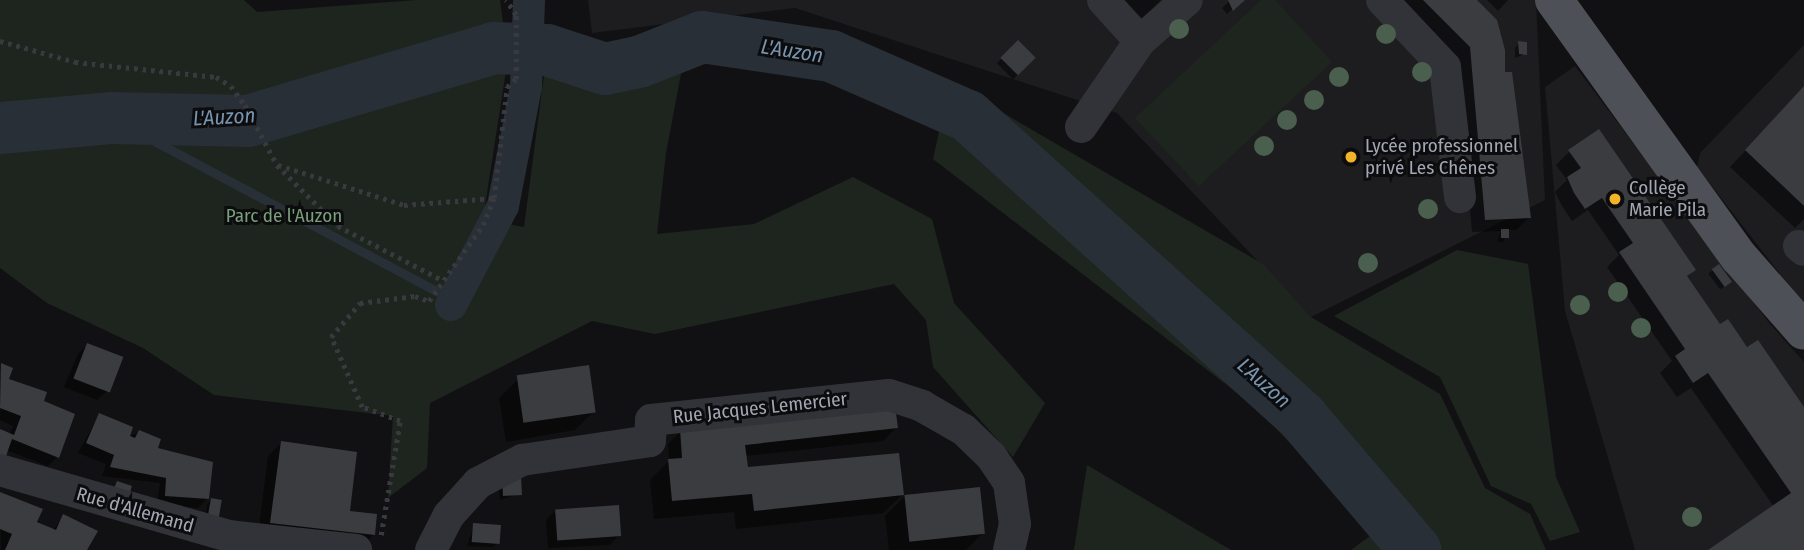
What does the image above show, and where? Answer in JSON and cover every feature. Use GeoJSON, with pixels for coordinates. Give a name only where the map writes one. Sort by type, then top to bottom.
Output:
{"type":"FeatureCollection","features":[{"type":"Feature","properties":{"kind":"main road"},"geometry":{"type":"LineString","coordinates":[[1554,0],[1739,257],[1804,331]]}},
{"type":"Feature","properties":{"kind":"street"},"geometry":{"type":"LineString","coordinates":[[1103,0],[1140,41]]}},
{"type":"Feature","properties":{"kind":"street"},"geometry":{"type":"LineString","coordinates":[[1081,127],[1140,41],[1187,0]]}},
{"type":"Feature","properties":{"kind":"street"},"geometry":{"type":"LineString","coordinates":[[1382,0],[1446,67],[1460,197]]}},
{"type":"Feature","properties":{"kind":"street","name":"Rue Jacques Lemercier"},"geometry":{"type":"LineString","coordinates":[[431,550],[449,515],[478,483],[522,460],[650,441],[651,420],[889,395],[922,406],[964,430],[991,456],[1009,483],[1014,524],[1009,550]]}},
{"type":"Feature","properties":{"kind":"street","name":"Rue d'Allemand"},"geometry":{"type":"LineString","coordinates":[[0,470],[241,543],[368,544]]}},
{"type":"Feature","properties":{"kind":"path"},"geometry":{"type":"LineString","coordinates":[[368,544],[400,421],[362,407],[331,337],[360,303],[415,296],[429,301],[484,225],[494,198],[507,87],[516,79],[516,15],[510,12],[506,0]]}},
{"type":"Feature","properties":{"kind":"path"},"geometry":{"type":"LineString","coordinates":[[0,41],[75,62],[216,77],[231,86],[245,105],[277,165],[338,226],[444,281]]}},
{"type":"Feature","properties":{"kind":"path"},"geometry":{"type":"LineString","coordinates":[[277,165],[404,205],[494,198]]}},
{"type":"Feature","properties":{"kind":"shaded area","name":"Lycée professionnel privé Les Chênes"},"geometry":{"type":"Polygon","coordinates":[[[588,0],[1536,0],[1545,200],[1311,317],[1117,113],[795,8],[592,33],[588,0]]]}},
{"type":"Feature","properties":{"kind":"shaded area"},"geometry":{"type":"Polygon","coordinates":[[[1804,45],[1804,305],[1697,167],[1700,153],[1804,45]]]}},
{"type":"Feature","properties":{"kind":"shaded area","name":"Collège Marie Pila"},"geometry":{"type":"Polygon","coordinates":[[[1575,66],[1770,324],[1804,362],[1804,550],[1635,550],[1565,311],[1545,87],[1575,66]]]}},
{"type":"Feature","properties":{"kind":"green space","name":"Parc de l'Auzon"},"geometry":{"type":"Polygon","coordinates":[[[0,0],[244,0],[257,12],[416,0],[500,0],[508,58],[483,219],[524,227],[546,60],[603,77],[684,58],[666,153],[657,234],[754,224],[853,177],[932,219],[954,303],[1045,403],[1013,457],[933,367],[926,320],[894,284],[655,334],[592,321],[430,403],[427,468],[388,498],[393,416],[214,395],[143,348],[47,303],[0,268],[0,0]]]}},
{"type":"Feature","properties":{"kind":"green space"},"geometry":{"type":"Polygon","coordinates":[[[1261,0],[1275,0],[1332,62],[1199,186],[1135,118],[1261,0]]]}},
{"type":"Feature","properties":{"kind":"green space"},"geometry":{"type":"Polygon","coordinates":[[[950,82],[1263,264],[1311,317],[1440,394],[1485,488],[1530,514],[1546,550],[1351,550],[1374,533],[1258,409],[933,159],[950,82]]]}},
{"type":"Feature","properties":{"kind":"green space"},"geometry":{"type":"Polygon","coordinates":[[[1457,250],[1528,264],[1556,477],[1580,532],[1550,541],[1531,504],[1491,486],[1440,377],[1334,316],[1457,250]]]}},
{"type":"Feature","properties":{"kind":"green space"},"geometry":{"type":"Polygon","coordinates":[[[1087,465],[1231,550],[1074,550],[1087,465]]]}},
{"type":"Feature","properties":{"kind":"building"},"geometry":{"type":"Polygon","coordinates":[[[1228,0],[1245,0],[1233,11],[1228,0]]]}},
{"type":"Feature","properties":{"kind":"building"},"geometry":{"type":"Polygon","coordinates":[[[1423,0],[1477,0],[1497,20],[1505,50],[1505,72],[1512,72],[1531,218],[1485,220],[1470,47],[1423,0]]]}},
{"type":"Feature","properties":{"kind":"building"},"geometry":{"type":"Polygon","coordinates":[[[1018,40],[1036,58],[1018,75],[1000,58],[1018,40]]]}},
{"type":"Feature","properties":{"kind":"building"},"geometry":{"type":"Polygon","coordinates":[[[1518,41],[1527,42],[1527,55],[1519,54],[1518,41]]]}},
{"type":"Feature","properties":{"kind":"building"},"geometry":{"type":"Polygon","coordinates":[[[1804,86],[1804,206],[1745,150],[1804,86]]]}},
{"type":"Feature","properties":{"kind":"building"},"geometry":{"type":"Polygon","coordinates":[[[1599,129],[1696,270],[1687,276],[1720,324],[1728,319],[1747,347],[1758,340],[1804,407],[1804,550],[1708,550],[1791,493],[1708,373],[1693,383],[1675,356],[1685,349],[1619,252],[1633,243],[1602,198],[1585,209],[1574,193],[1567,177],[1581,168],[1568,150],[1599,129]]]}},
{"type":"Feature","properties":{"kind":"building"},"geometry":{"type":"Polygon","coordinates":[[[1501,229],[1509,229],[1509,238],[1501,238],[1501,229]]]}},
{"type":"Feature","properties":{"kind":"building"},"geometry":{"type":"Polygon","coordinates":[[[1719,264],[1732,282],[1725,287],[1712,269],[1719,264]]]}},
{"type":"Feature","properties":{"kind":"building"},"geometry":{"type":"Polygon","coordinates":[[[87,343],[123,357],[110,392],[73,378],[87,343]]]}},
{"type":"Feature","properties":{"kind":"building"},"geometry":{"type":"Polygon","coordinates":[[[1,363],[13,368],[9,379],[47,392],[44,401],[75,414],[59,458],[12,439],[5,459],[0,457],[0,429],[14,435],[21,416],[0,408],[1,363]]]}},
{"type":"Feature","properties":{"kind":"building"},"geometry":{"type":"Polygon","coordinates":[[[589,365],[596,413],[523,423],[517,375],[589,365]]]}},
{"type":"Feature","properties":{"kind":"building"},"geometry":{"type":"Polygon","coordinates":[[[895,406],[898,428],[745,445],[748,467],[899,453],[904,495],[754,511],[752,494],[672,501],[668,459],[682,458],[680,429],[895,406]]]}},
{"type":"Feature","properties":{"kind":"building"},"geometry":{"type":"Polygon","coordinates":[[[99,413],[133,427],[130,436],[135,438],[139,430],[161,439],[158,448],[213,462],[209,499],[165,496],[166,478],[110,467],[114,455],[86,443],[99,413]]]}},
{"type":"Feature","properties":{"kind":"building"},"geometry":{"type":"Polygon","coordinates":[[[281,441],[357,452],[350,511],[377,514],[375,535],[270,523],[281,441]]]}},
{"type":"Feature","properties":{"kind":"building"},"geometry":{"type":"Polygon","coordinates":[[[521,476],[522,495],[503,496],[502,477],[521,476]]]}},
{"type":"Feature","properties":{"kind":"building"},"geometry":{"type":"Polygon","coordinates":[[[117,481],[132,486],[129,495],[113,491],[117,481]]]}},
{"type":"Feature","properties":{"kind":"building"},"geometry":{"type":"Polygon","coordinates":[[[980,487],[985,534],[909,542],[904,495],[980,487]]]}},
{"type":"Feature","properties":{"kind":"building"},"geometry":{"type":"Polygon","coordinates":[[[0,492],[43,509],[37,522],[56,530],[63,514],[98,531],[87,550],[5,550],[12,534],[0,529],[0,492]]]}},
{"type":"Feature","properties":{"kind":"building"},"geometry":{"type":"Polygon","coordinates":[[[211,498],[222,500],[219,518],[208,516],[211,498]]]}},
{"type":"Feature","properties":{"kind":"building"},"geometry":{"type":"Polygon","coordinates":[[[619,505],[621,536],[557,540],[555,509],[619,505]]]}},
{"type":"Feature","properties":{"kind":"building"},"geometry":{"type":"Polygon","coordinates":[[[473,523],[501,525],[500,544],[472,542],[473,523]]]}},
{"type":"Feature","properties":{"kind":"waterway"},"geometry":{"type":"LineString","coordinates":[[451,305],[503,206],[526,87],[529,0]]}},
{"type":"Feature","properties":{"kind":"waterway","name":"L'Auzon"},"geometry":{"type":"LineString","coordinates":[[0,128],[111,118],[248,121],[494,48],[547,50],[605,69],[639,62],[702,37],[831,56],[968,116],[1302,417],[1415,550]]}},
{"type":"Feature","properties":{"kind":"waterway"},"geometry":{"type":"LineString","coordinates":[[111,118],[454,300]]}},
{"type":"Feature","properties":{"kind":"place","name":"Lycée professionnel privé Les Chênes"},"geometry":{"type":"Point","coordinates":[1351,157]}},
{"type":"Feature","properties":{"kind":"place","name":"Collège Marie Pila"},"geometry":{"type":"Point","coordinates":[1615,199]}}]}
